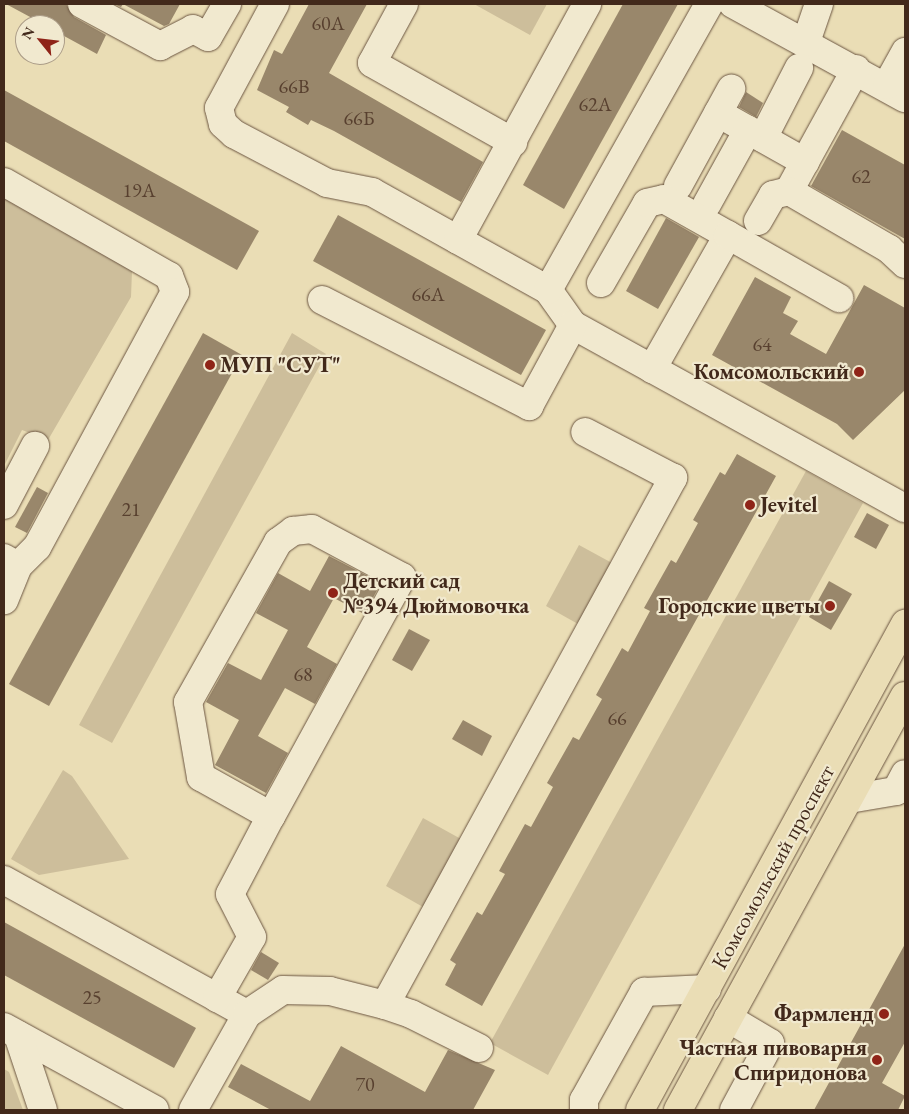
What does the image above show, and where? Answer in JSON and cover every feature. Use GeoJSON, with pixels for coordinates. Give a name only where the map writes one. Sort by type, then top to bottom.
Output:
{"type":"FeatureCollection","features":[{"type":"Feature","properties":{"kind":"main road","name":"Комсомольский проспект"},"geometry":{"type":"LineString","coordinates":[[640,1110],[905,624]]}},
{"type":"Feature","properties":{"kind":"main road","name":"Комсомольский проспект"},"geometry":{"type":"LineString","coordinates":[[678,1110],[905,696]]}},
{"type":"Feature","properties":{"kind":"main road"},"geometry":{"type":"LineString","coordinates":[[673,1110],[678,1092],[719,1018],[718,1010],[712,1004],[700,1006],[694,1012]]}},
{"type":"Feature","properties":{"kind":"lane"},"geometry":{"type":"LineString","coordinates":[[82,4],[160,46],[193,29],[245,57]]}},
{"type":"Feature","properties":{"kind":"lane"},"geometry":{"type":"LineString","coordinates":[[208,37],[226,4]]}},
{"type":"Feature","properties":{"kind":"lane"},"geometry":{"type":"LineString","coordinates":[[274,4],[219,108],[223,124],[234,134],[328,183],[372,192],[548,290],[573,325],[905,508]]}},
{"type":"Feature","properties":{"kind":"lane"},"geometry":{"type":"LineString","coordinates":[[404,4],[372,63],[512,142]]}},
{"type":"Feature","properties":{"kind":"lane"},"geometry":{"type":"LineString","coordinates":[[458,240],[587,4]]}},
{"type":"Feature","properties":{"kind":"lane"},"geometry":{"type":"LineString","coordinates":[[548,290],[709,4]]}},
{"type":"Feature","properties":{"kind":"lane"},"geometry":{"type":"LineString","coordinates":[[733,4],[896,91],[905,52]]}},
{"type":"Feature","properties":{"kind":"lane"},"geometry":{"type":"LineString","coordinates":[[806,42],[819,4]]}},
{"type":"Feature","properties":{"kind":"lane"},"geometry":{"type":"LineString","coordinates":[[706,204],[799,68]]}},
{"type":"Feature","properties":{"kind":"lane"},"geometry":{"type":"LineString","coordinates":[[789,191],[856,69]]}},
{"type":"Feature","properties":{"kind":"lane"},"geometry":{"type":"LineString","coordinates":[[678,186],[731,89]]}},
{"type":"Feature","properties":{"kind":"lane"},"geometry":{"type":"LineString","coordinates":[[718,113],[805,162]]}},
{"type":"Feature","properties":{"kind":"lane"},"geometry":{"type":"LineString","coordinates":[[4,182],[169,276],[175,292],[37,547],[11,562],[4,600]]}},
{"type":"Feature","properties":{"kind":"lane"},"geometry":{"type":"LineString","coordinates":[[758,220],[773,195],[789,191],[890,249],[905,264]]}},
{"type":"Feature","properties":{"kind":"lane"},"geometry":{"type":"LineString","coordinates":[[601,283],[647,203],[664,200],[839,298]]}},
{"type":"Feature","properties":{"kind":"lane"},"geometry":{"type":"LineString","coordinates":[[652,369],[728,236]]}},
{"type":"Feature","properties":{"kind":"lane"},"geometry":{"type":"LineString","coordinates":[[322,300],[529,406],[573,325]]}},
{"type":"Feature","properties":{"kind":"lane"},"geometry":{"type":"LineString","coordinates":[[385,1006],[673,478],[585,432]]}},
{"type":"Feature","properties":{"kind":"lane"},"geometry":{"type":"LineString","coordinates":[[4,505],[35,446]]}},
{"type":"Feature","properties":{"kind":"lane"},"geometry":{"type":"LineString","coordinates":[[217,998],[252,937],[230,894],[402,577],[312,529],[293,531],[278,542],[188,702],[201,777],[271,816]]}},
{"type":"Feature","properties":{"kind":"lane"},"geometry":{"type":"LineString","coordinates":[[849,799],[896,791],[905,774]]}},
{"type":"Feature","properties":{"kind":"lane"},"geometry":{"type":"LineString","coordinates":[[4,880],[246,1014]]}},
{"type":"Feature","properties":{"kind":"lane"},"geometry":{"type":"LineString","coordinates":[[584,1110],[584,1100],[644,992],[707,989]]}},
{"type":"Feature","properties":{"kind":"lane"},"geometry":{"type":"LineString","coordinates":[[193,1110],[246,1014],[283,990],[330,991],[385,1006],[411,1014],[479,1048]]}},
{"type":"Feature","properties":{"kind":"lane"},"geometry":{"type":"LineString","coordinates":[[728,1018],[770,1043],[734,1110]]}},
{"type":"Feature","properties":{"kind":"lane"},"geometry":{"type":"LineString","coordinates":[[11,1031],[43,1110]]}},
{"type":"Feature","properties":{"kind":"lane"},"geometry":{"type":"LineString","coordinates":[[11,1031],[156,1110]]}},
{"type":"Feature","properties":{"kind":"shaded area"},"geometry":{"type":"Polygon","coordinates":[[[474,4],[547,4],[530,35],[474,4]]]}},
{"type":"Feature","properties":{"kind":"shaded area"},"geometry":{"type":"Polygon","coordinates":[[[6,196],[132,271],[131,297],[48,440],[22,430],[4,466],[4,198],[6,196]]]}},
{"type":"Feature","properties":{"kind":"shaded area"},"geometry":{"type":"Polygon","coordinates":[[[292,333],[326,354],[112,743],[79,725],[292,333]]]}},
{"type":"Feature","properties":{"kind":"shaded area"},"geometry":{"type":"Polygon","coordinates":[[[806,471],[863,503],[548,1075],[490,1043],[806,471]]]}},
{"type":"Feature","properties":{"kind":"shaded area"},"geometry":{"type":"Polygon","coordinates":[[[579,545],[612,563],[578,624],[546,606],[579,545]]]}},
{"type":"Feature","properties":{"kind":"shaded area"},"geometry":{"type":"Polygon","coordinates":[[[63,770],[72,776],[129,859],[39,875],[11,859],[63,770]]]}},
{"type":"Feature","properties":{"kind":"shaded area"},"geometry":{"type":"Polygon","coordinates":[[[423,818],[461,839],[423,907],[386,886],[423,818]]]}},
{"type":"Feature","properties":{"kind":"shaded area"},"geometry":{"type":"Polygon","coordinates":[[[4,1069],[9,1072],[23,1110],[4,1110],[4,1069]]]}},
{"type":"Feature","properties":{"kind":"building"},"geometry":{"type":"Polygon","coordinates":[[[6,4],[66,4],[74,17],[106,35],[97,54],[65,36],[65,15],[26,15],[6,4]]]}},
{"type":"Feature","properties":{"kind":"building"},"geometry":{"type":"Polygon","coordinates":[[[123,4],[180,4],[169,24],[164,26],[123,4]]]}},
{"type":"Feature","properties":{"kind":"building"},"geometry":{"type":"Polygon","coordinates":[[[309,4],[367,4],[329,73],[483,162],[461,202],[334,131],[311,120],[308,125],[286,112],[289,107],[257,90],[274,50],[282,54],[309,4]]]}},
{"type":"Feature","properties":{"kind":"building"},"geometry":{"type":"Polygon","coordinates":[[[623,4],[678,4],[564,209],[523,185],[623,4]]]}},
{"type":"Feature","properties":{"kind":"building"},"geometry":{"type":"Polygon","coordinates":[[[4,90],[259,231],[237,270],[4,141],[4,90]]]}},
{"type":"Feature","properties":{"kind":"building"},"geometry":{"type":"Polygon","coordinates":[[[746,92],[763,103],[756,117],[739,107],[746,92]]]}},
{"type":"Feature","properties":{"kind":"building"},"geometry":{"type":"Polygon","coordinates":[[[842,130],[905,165],[905,239],[811,186],[842,130]]]}},
{"type":"Feature","properties":{"kind":"building"},"geometry":{"type":"Polygon","coordinates":[[[338,215],[546,330],[521,375],[313,261],[338,215]]]}},
{"type":"Feature","properties":{"kind":"building"},"geometry":{"type":"Polygon","coordinates":[[[666,218],[699,237],[658,309],[626,291],[666,218]]]}},
{"type":"Feature","properties":{"kind":"building"},"geometry":{"type":"Polygon","coordinates":[[[755,277],[791,297],[783,313],[798,321],[790,334],[826,354],[864,285],[905,308],[905,390],[853,440],[837,424],[712,355],[755,277]]]}},
{"type":"Feature","properties":{"kind":"building"},"geometry":{"type":"Polygon","coordinates":[[[203,333],[242,355],[49,706],[9,684],[203,333]]]}},
{"type":"Feature","properties":{"kind":"building"},"geometry":{"type":"Polygon","coordinates":[[[737,454],[776,476],[482,1006],[445,985],[456,964],[450,960],[477,912],[482,915],[505,874],[499,871],[525,824],[531,827],[553,787],[547,783],[573,737],[579,740],[602,699],[596,695],[622,648],[628,652],[650,611],[644,608],[671,560],[676,563],[698,523],[693,520],[720,472],[725,475],[737,454]]]}},
{"type":"Feature","properties":{"kind":"building"},"geometry":{"type":"Polygon","coordinates":[[[37,487],[48,493],[27,533],[15,527],[37,487]]]}},
{"type":"Feature","properties":{"kind":"building"},"geometry":{"type":"Polygon","coordinates":[[[867,513],[889,525],[876,549],[854,537],[867,513]]]}},
{"type":"Feature","properties":{"kind":"building"},"geometry":{"type":"Polygon","coordinates":[[[329,556],[381,583],[364,614],[334,598],[307,647],[337,664],[315,704],[285,688],[258,736],[288,753],[266,793],[215,765],[239,720],[206,702],[228,663],[261,680],[288,630],[256,613],[278,573],[310,591],[329,556]]]}},
{"type":"Feature","properties":{"kind":"building","name":"Городские цветы"},"geometry":{"type":"Polygon","coordinates":[[[829,581],[852,594],[831,630],[809,617],[829,581]]]}},
{"type":"Feature","properties":{"kind":"building"},"geometry":{"type":"Polygon","coordinates":[[[409,629],[430,640],[412,671],[392,660],[409,629]]]}},
{"type":"Feature","properties":{"kind":"building"},"geometry":{"type":"Polygon","coordinates":[[[463,720],[492,736],[482,756],[452,739],[463,720]]]}},
{"type":"Feature","properties":{"kind":"building"},"geometry":{"type":"Polygon","coordinates":[[[4,922],[196,1028],[174,1068],[4,975],[4,922]]]}},
{"type":"Feature","properties":{"kind":"building"},"geometry":{"type":"Polygon","coordinates":[[[905,944],[905,1042],[882,1083],[905,1096],[898,1110],[814,1110],[905,944]]]}},
{"type":"Feature","properties":{"kind":"building"},"geometry":{"type":"Polygon","coordinates":[[[261,952],[279,963],[268,980],[251,970],[261,952]]]}},
{"type":"Feature","properties":{"kind":"building"},"geometry":{"type":"Polygon","coordinates":[[[341,1046],[425,1092],[448,1050],[495,1070],[473,1110],[271,1110],[228,1087],[241,1064],[310,1101],[341,1046]]]}},
{"type":"Feature","properties":{"kind":"place","name":"МУП \"СУТ\""},"geometry":{"type":"Point","coordinates":[210,365]}},
{"type":"Feature","properties":{"kind":"place","name":"Комсомольский"},"geometry":{"type":"Point","coordinates":[859,372]}},
{"type":"Feature","properties":{"kind":"place","name":"Jevitel"},"geometry":{"type":"Point","coordinates":[750,505]}},
{"type":"Feature","properties":{"kind":"place","name":"Детский сад №394 Дюймовочка"},"geometry":{"type":"Point","coordinates":[333,593]}},
{"type":"Feature","properties":{"kind":"place","name":"Городские цветы"},"geometry":{"type":"Point","coordinates":[830,606]}},
{"type":"Feature","properties":{"kind":"place","name":"Фармленд"},"geometry":{"type":"Point","coordinates":[884,1014]}},
{"type":"Feature","properties":{"kind":"place","name":"Частная пивоварня Спиридонова"},"geometry":{"type":"Point","coordinates":[877,1060]}}]}
